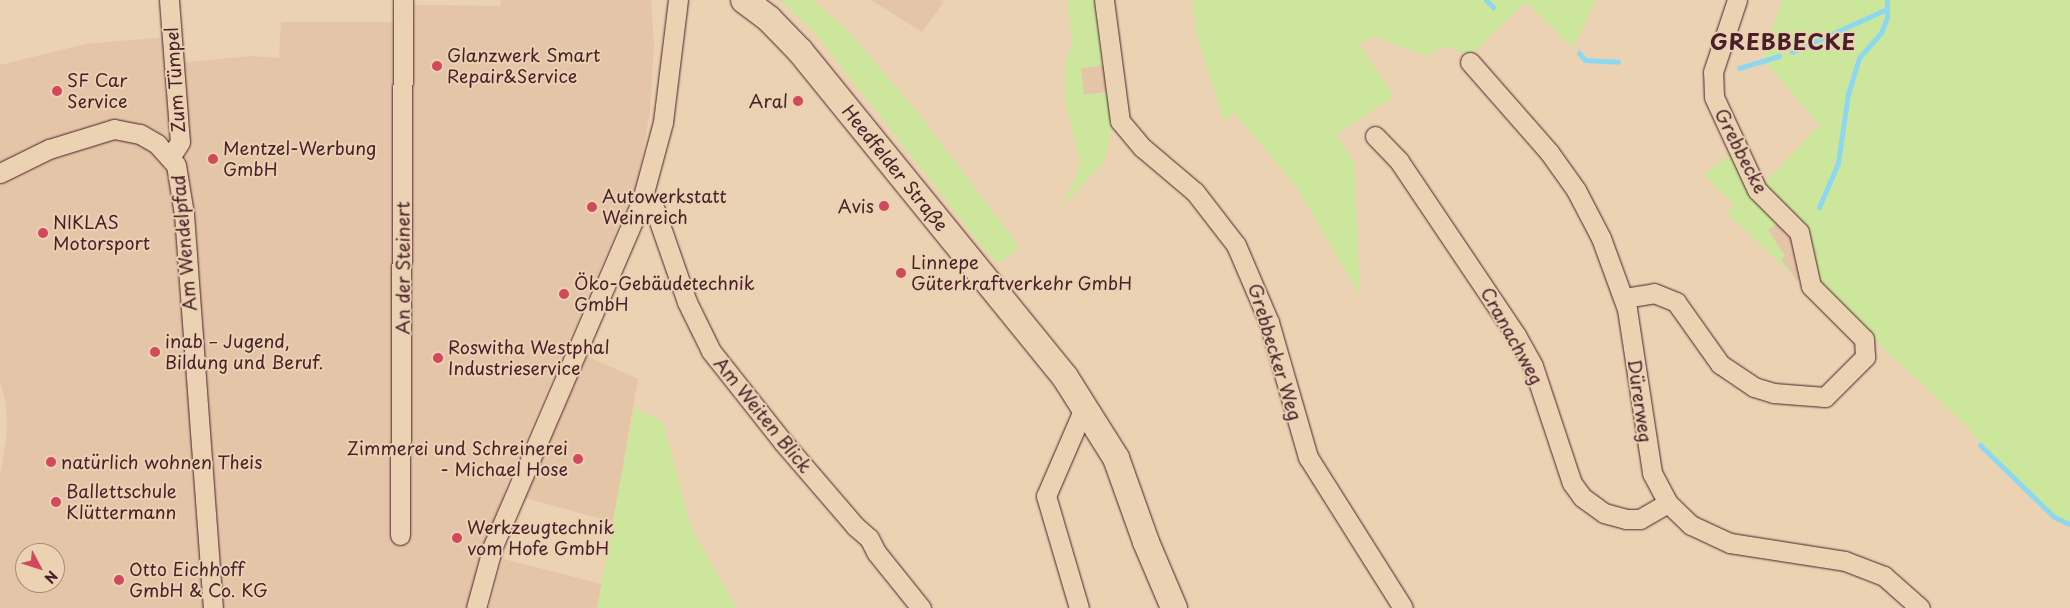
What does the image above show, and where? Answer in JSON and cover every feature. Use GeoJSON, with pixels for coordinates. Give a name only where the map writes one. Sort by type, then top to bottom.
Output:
{"type":"FeatureCollection","features":[{"type":"Feature","properties":{"kind":"main road","name":"Heedfelder Straße"},"geometry":{"type":"LineString","coordinates":[[744,0],[769,19],[800,51],[1052,360],[1085,406],[1116,458],[1149,550],[1174,608]]}},
{"type":"Feature","properties":{"kind":"street","name":"Zum Tümpel"},"geometry":{"type":"LineString","coordinates":[[169,0],[180,142],[170,156]]}},
{"type":"Feature","properties":{"kind":"street","name":"An der Steinert"},"geometry":{"type":"LineString","coordinates":[[400,535],[403,0]]}},
{"type":"Feature","properties":{"kind":"street"},"geometry":{"type":"LineString","coordinates":[[476,608],[493,546],[642,200],[663,122],[678,0]]}},
{"type":"Feature","properties":{"kind":"street","name":"Grebbecker Weg"},"geometry":{"type":"LineString","coordinates":[[1104,0],[1120,121],[1142,148],[1182,178],[1207,205],[1236,245],[1269,322],[1308,457],[1403,608]]}},
{"type":"Feature","properties":{"kind":"street","name":"Grebbecke"},"geometry":{"type":"LineString","coordinates":[[1624,298],[1654,293],[1676,302],[1720,364],[1754,387],[1774,393],[1826,397],[1865,357],[1864,339],[1811,286],[1799,232],[1757,190],[1714,97],[1713,72],[1737,0]]}},
{"type":"Feature","properties":{"kind":"street","name":"Dürerweg"},"geometry":{"type":"LineString","coordinates":[[1470,62],[1538,138],[1576,190],[1611,258],[1624,298],[1652,473],[1668,503],[1691,525],[1730,544],[1845,561],[1877,573],[1902,590],[1920,608]]}},
{"type":"Feature","properties":{"kind":"street","name":"Am Wendelpfad"},"geometry":{"type":"LineString","coordinates":[[0,173],[49,149],[114,129],[140,134],[170,156],[180,176],[213,608]]}},
{"type":"Feature","properties":{"kind":"street","name":"Cranachweg"},"geometry":{"type":"LineString","coordinates":[[1375,136],[1399,161],[1516,335],[1534,366],[1572,483],[1582,496],[1604,513],[1626,519],[1640,519],[1668,503]]}},
{"type":"Feature","properties":{"kind":"street","name":"Am Weiten Blick"},"geometry":{"type":"LineString","coordinates":[[642,200],[655,210],[687,302],[711,351],[806,469],[855,526],[869,538],[876,552],[921,608]]}},
{"type":"Feature","properties":{"kind":"street"},"geometry":{"type":"LineString","coordinates":[[1079,608],[1046,496],[1085,406]]}},
{"type":"Feature","properties":{"kind":"shaded area"},"geometry":{"type":"Polygon","coordinates":[[[501,0],[651,0],[654,47],[650,112],[637,182],[507,483],[466,608],[0,608],[0,476],[7,432],[6,404],[0,382],[0,65],[86,44],[166,37],[168,64],[251,56],[279,58],[281,22],[414,22],[414,5],[500,6],[501,0]]]}},
{"type":"Feature","properties":{"kind":"shaded area"},"geometry":{"type":"Polygon","coordinates":[[[871,0],[942,0],[944,2],[922,32],[871,0]]]}},
{"type":"Feature","properties":{"kind":"shaded area"},"geometry":{"type":"Polygon","coordinates":[[[1107,65],[1110,92],[1084,95],[1081,68],[1107,65]]]}},
{"type":"Feature","properties":{"kind":"shaded area"},"geometry":{"type":"Polygon","coordinates":[[[1779,223],[1792,233],[1805,274],[1797,281],[1781,260],[1785,256],[1768,230],[1779,223]]]}},
{"type":"Feature","properties":{"kind":"shaded area"},"geometry":{"type":"Polygon","coordinates":[[[587,356],[638,379],[613,522],[525,498],[587,356]]]}},
{"type":"Feature","properties":{"kind":"shaded area"},"geometry":{"type":"Polygon","coordinates":[[[503,559],[602,584],[597,608],[489,608],[503,559]]]}},
{"type":"Feature","properties":{"kind":"green space"},"geometry":{"type":"Polygon","coordinates":[[[780,0],[813,0],[847,30],[918,113],[1020,248],[998,263],[984,249],[815,33],[780,0]]]}},
{"type":"Feature","properties":{"kind":"green space"},"geometry":{"type":"Polygon","coordinates":[[[1067,0],[1098,0],[1107,65],[1081,68],[1084,95],[1110,92],[1113,124],[1104,162],[1060,208],[1076,178],[1080,161],[1065,100],[1066,61],[1072,41],[1067,0]]]}},
{"type":"Feature","properties":{"kind":"green space"},"geometry":{"type":"Polygon","coordinates":[[[1192,0],[1596,0],[1573,48],[1526,2],[1469,56],[1453,48],[1442,47],[1426,56],[1373,36],[1359,45],[1394,96],[1336,135],[1354,161],[1360,296],[1298,189],[1234,112],[1224,122],[1197,35],[1192,0]]]}},
{"type":"Feature","properties":{"kind":"green space"},"geometry":{"type":"Polygon","coordinates":[[[1782,0],[2070,0],[2070,523],[2055,516],[2023,483],[1995,462],[1967,426],[1818,287],[1805,225],[1796,212],[1791,215],[1761,186],[1820,125],[1762,59],[1782,0]]]}},
{"type":"Feature","properties":{"kind":"green space"},"geometry":{"type":"Polygon","coordinates":[[[1733,152],[1779,223],[1768,230],[1785,256],[1781,260],[1796,279],[1727,213],[1734,205],[1704,175],[1733,152]]]}},
{"type":"Feature","properties":{"kind":"green space"},"geometry":{"type":"Polygon","coordinates":[[[634,408],[663,422],[690,525],[736,608],[597,608],[634,408]]]}},
{"type":"Feature","properties":{"kind":"waterway"},"geometry":{"type":"LineString","coordinates":[[1486,0],[1493,7]]}},
{"type":"Feature","properties":{"kind":"waterway"},"geometry":{"type":"LineString","coordinates":[[1819,207],[1838,163],[1848,94],[1859,58],[1881,33],[1887,17],[1887,0]]}},
{"type":"Feature","properties":{"kind":"waterway"},"geometry":{"type":"LineString","coordinates":[[1792,52],[1887,9]]}},
{"type":"Feature","properties":{"kind":"waterway"},"geometry":{"type":"LineString","coordinates":[[1579,53],[1585,60],[1618,62]]}},
{"type":"Feature","properties":{"kind":"waterway"},"geometry":{"type":"LineString","coordinates":[[1739,68],[1779,56]]}},
{"type":"Feature","properties":{"kind":"waterway"},"geometry":{"type":"LineString","coordinates":[[1980,445],[2054,517],[2070,524]]}},
{"type":"Feature","properties":{"kind":"place","name":"Glanzwerk Smart Repair&Service"},"geometry":{"type":"Point","coordinates":[437,66]}},
{"type":"Feature","properties":{"kind":"place","name":"SF Car Service"},"geometry":{"type":"Point","coordinates":[57,91]}},
{"type":"Feature","properties":{"kind":"place","name":"Aral"},"geometry":{"type":"Point","coordinates":[798,101]}},
{"type":"Feature","properties":{"kind":"place","name":"Mentzel-Werbung GmbH"},"geometry":{"type":"Point","coordinates":[213,159]}},
{"type":"Feature","properties":{"kind":"place","name":"Avis"},"geometry":{"type":"Point","coordinates":[884,206]}},
{"type":"Feature","properties":{"kind":"place","name":"Autowerkstatt Weinreich"},"geometry":{"type":"Point","coordinates":[592,207]}},
{"type":"Feature","properties":{"kind":"place","name":"NIKLAS Motorsport"},"geometry":{"type":"Point","coordinates":[43,233]}},
{"type":"Feature","properties":{"kind":"place","name":"Linnepe Güterkraftverkehr GmbH"},"geometry":{"type":"Point","coordinates":[901,273]}},
{"type":"Feature","properties":{"kind":"place","name":"Öko-Gebäudetechnik GmbH"},"geometry":{"type":"Point","coordinates":[564,294]}},
{"type":"Feature","properties":{"kind":"place","name":"inab – Jugend, Bildung und Beruf."},"geometry":{"type":"Point","coordinates":[155,352]}},
{"type":"Feature","properties":{"kind":"place","name":"Roswitha Westphal Industrieservice"},"geometry":{"type":"Point","coordinates":[438,358]}},
{"type":"Feature","properties":{"kind":"place","name":"Zimmerei und Schreinerei - Michael Hose"},"geometry":{"type":"Point","coordinates":[578,459]}},
{"type":"Feature","properties":{"kind":"place","name":"natürlich wohnen Theis"},"geometry":{"type":"Point","coordinates":[51,462]}},
{"type":"Feature","properties":{"kind":"place","name":"Ballettschule Klüttermann"},"geometry":{"type":"Point","coordinates":[56,502]}},
{"type":"Feature","properties":{"kind":"place","name":"Werkzeugtechnik vom Hofe GmbH"},"geometry":{"type":"Point","coordinates":[457,538]}},
{"type":"Feature","properties":{"kind":"place","name":"Otto Eichhoff GmbH & Co. KG"},"geometry":{"type":"Point","coordinates":[119,580]}},
{"type":"Feature","properties":{"kind":"district","name":"GREBBECKE"},"geometry":{"type":"Point","coordinates":[1783,41]}}]}
